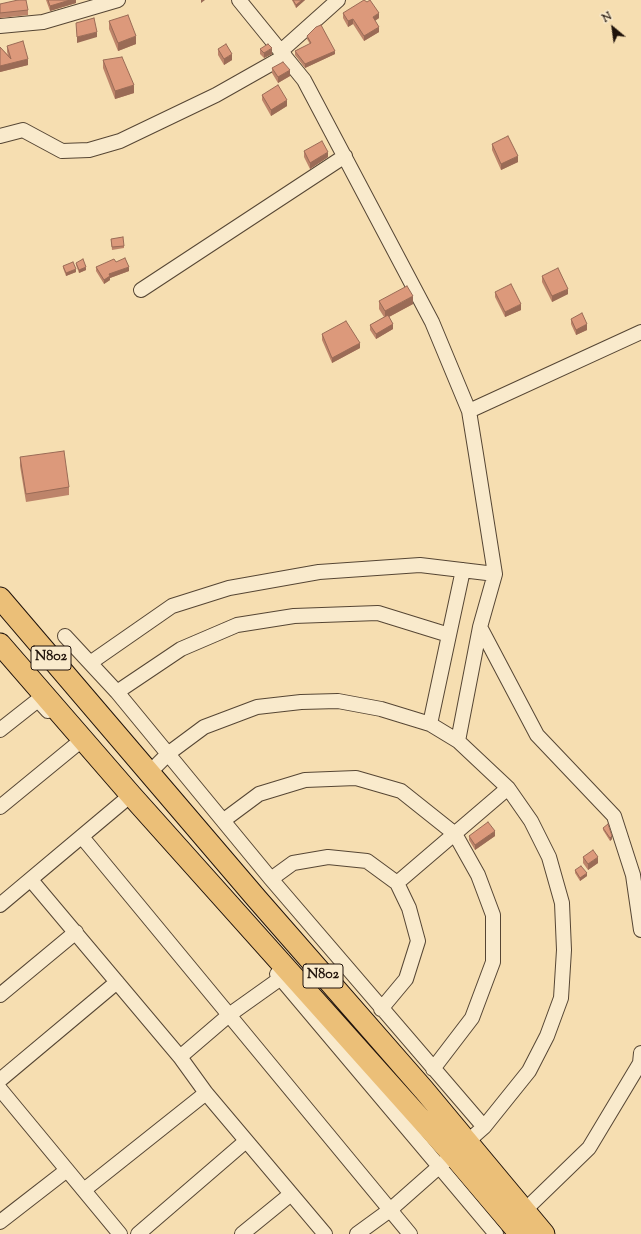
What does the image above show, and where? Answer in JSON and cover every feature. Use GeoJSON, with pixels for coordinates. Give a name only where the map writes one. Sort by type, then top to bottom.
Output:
{"type":"FeatureCollection","features":[{"type":"Feature","properties":{"kind":"highway","name":"N802"},"geometry":{"type":"LineString","coordinates":[[0,598],[262,905],[453,1155],[525,1210],[544,1234]]}},
{"type":"Feature","properties":{"kind":"highway","name":"N802"},"geometry":{"type":"LineString","coordinates":[[0,644],[128,798],[453,1155],[520,1234]]}},
{"type":"Feature","properties":{"kind":"street"},"geometry":{"type":"LineString","coordinates":[[0,26],[43,22],[88,5],[118,0]]}},
{"type":"Feature","properties":{"kind":"street"},"geometry":{"type":"LineString","coordinates":[[239,0],[249,15],[283,53],[304,80],[432,322],[469,411],[495,574],[480,627],[458,741]]}},
{"type":"Feature","properties":{"kind":"street"},"geometry":{"type":"LineString","coordinates":[[0,136],[23,130],[62,151],[89,150],[120,141],[216,95],[283,53],[338,0]]}},
{"type":"Feature","properties":{"kind":"street"},"geometry":{"type":"LineString","coordinates":[[141,290],[345,156]]}},
{"type":"Feature","properties":{"kind":"street"},"geometry":{"type":"LineString","coordinates":[[469,411],[641,332]]}},
{"type":"Feature","properties":{"kind":"street"},"geometry":{"type":"LineString","coordinates":[[90,663],[172,606],[229,588],[319,572],[420,565],[495,574]]}},
{"type":"Feature","properties":{"kind":"street"},"geometry":{"type":"LineString","coordinates":[[430,724],[462,570]]}},
{"type":"Feature","properties":{"kind":"street"},"geometry":{"type":"LineString","coordinates":[[117,692],[181,649],[237,625],[294,616],[378,613],[449,635]]}},
{"type":"Feature","properties":{"kind":"street"},"geometry":{"type":"LineString","coordinates":[[480,627],[537,735],[614,816],[633,875],[641,930]]}},
{"type":"Feature","properties":{"kind":"street"},"geometry":{"type":"LineString","coordinates":[[65,636],[117,692],[169,753],[271,879],[381,1009],[484,1127]]}},
{"type":"Feature","properties":{"kind":"street"},"geometry":{"type":"LineString","coordinates":[[0,730],[38,700],[80,741],[0,807]]}},
{"type":"Feature","properties":{"kind":"street"},"geometry":{"type":"LineString","coordinates":[[150,772],[169,753],[204,727],[257,706],[301,702],[338,702],[381,709],[430,724],[458,741],[508,788],[531,821],[549,857],[562,903],[564,950],[560,998],[547,1036],[529,1071],[484,1127],[390,1210],[357,1234]]}},
{"type":"Feature","properties":{"kind":"street"},"geometry":{"type":"LineString","coordinates":[[224,820],[259,794],[305,780],[356,778],[401,791],[455,834],[478,875],[493,915],[493,962],[472,1018],[433,1069]]}},
{"type":"Feature","properties":{"kind":"street"},"geometry":{"type":"LineString","coordinates":[[397,883],[508,788]]}},
{"type":"Feature","properties":{"kind":"street"},"geometry":{"type":"LineString","coordinates":[[0,905],[128,798],[281,978],[453,1155],[496,1234]]}},
{"type":"Feature","properties":{"kind":"street"},"geometry":{"type":"LineString","coordinates":[[82,837],[410,1234]]}},
{"type":"Feature","properties":{"kind":"street"},"geometry":{"type":"LineString","coordinates":[[271,879],[293,863],[328,857],[367,861],[397,883],[409,908],[418,941],[406,979],[381,1009]]}},
{"type":"Feature","properties":{"kind":"street"},"geometry":{"type":"LineString","coordinates":[[31,880],[180,1057],[206,1093],[325,1234]]}},
{"type":"Feature","properties":{"kind":"street"},"geometry":{"type":"LineString","coordinates":[[0,995],[76,932]]}},
{"type":"Feature","properties":{"kind":"street"},"geometry":{"type":"LineString","coordinates":[[180,1057],[230,1015],[281,978]]}},
{"type":"Feature","properties":{"kind":"street"},"geometry":{"type":"LineString","coordinates":[[0,1080],[117,982]]}},
{"type":"Feature","properties":{"kind":"street"},"geometry":{"type":"LineString","coordinates":[[525,1210],[589,1148],[640,1063],[641,1053]]}},
{"type":"Feature","properties":{"kind":"street"},"geometry":{"type":"LineString","coordinates":[[0,1089],[120,1234]]}},
{"type":"Feature","properties":{"kind":"street"},"geometry":{"type":"LineString","coordinates":[[84,1190],[206,1093]]}},
{"type":"Feature","properties":{"kind":"street"},"geometry":{"type":"LineString","coordinates":[[138,1234],[246,1140]]}},
{"type":"Feature","properties":{"kind":"street"},"geometry":{"type":"LineString","coordinates":[[0,1222],[67,1170]]}},
{"type":"Feature","properties":{"kind":"street"},"geometry":{"type":"LineString","coordinates":[[242,1234],[291,1194]]}},
{"type":"Feature","properties":{"kind":"building"},"geometry":{"type":"Polygon","coordinates":[[[18,0],[26,0],[28,10],[0,13],[0,4],[18,0]]]}},
{"type":"Feature","properties":{"kind":"building"},"geometry":{"type":"Polygon","coordinates":[[[48,0],[70,0],[50,6],[48,0]]]}},
{"type":"Feature","properties":{"kind":"building"},"geometry":{"type":"Polygon","coordinates":[[[293,0],[302,0],[296,5],[293,0]]]}},
{"type":"Feature","properties":{"kind":"building"},"geometry":{"type":"Polygon","coordinates":[[[364,0],[367,2],[370,0],[379,13],[373,17],[379,27],[364,36],[353,19],[348,21],[343,13],[364,0]]]}},
{"type":"Feature","properties":{"kind":"building"},"geometry":{"type":"Polygon","coordinates":[[[128,15],[136,36],[118,43],[109,21],[128,15]]]}},
{"type":"Feature","properties":{"kind":"building"},"geometry":{"type":"Polygon","coordinates":[[[94,18],[97,32],[77,37],[76,23],[94,18]]]}},
{"type":"Feature","properties":{"kind":"building"},"geometry":{"type":"Polygon","coordinates":[[[321,25],[335,51],[305,64],[295,51],[311,43],[307,36],[316,27],[321,25]]]}},
{"type":"Feature","properties":{"kind":"building"},"geometry":{"type":"Polygon","coordinates":[[[23,41],[28,59],[0,66],[0,47],[11,59],[7,46],[23,41]]]}},
{"type":"Feature","properties":{"kind":"building"},"geometry":{"type":"Polygon","coordinates":[[[226,44],[232,54],[224,59],[218,49],[226,44]]]}},
{"type":"Feature","properties":{"kind":"building"},"geometry":{"type":"Polygon","coordinates":[[[268,44],[272,48],[264,53],[260,49],[268,44]]]}},
{"type":"Feature","properties":{"kind":"building"},"geometry":{"type":"Polygon","coordinates":[[[122,57],[134,85],[115,91],[103,60],[122,57]]]}},
{"type":"Feature","properties":{"kind":"building"},"geometry":{"type":"Polygon","coordinates":[[[283,62],[290,70],[278,77],[272,68],[283,62]]]}},
{"type":"Feature","properties":{"kind":"building"},"geometry":{"type":"Polygon","coordinates":[[[278,85],[287,100],[271,110],[262,95],[278,85]]]}},
{"type":"Feature","properties":{"kind":"building"},"geometry":{"type":"Polygon","coordinates":[[[508,136],[518,156],[501,164],[492,144],[508,136]]]}},
{"type":"Feature","properties":{"kind":"building"},"geometry":{"type":"Polygon","coordinates":[[[322,141],[328,152],[310,163],[304,151],[322,141]]]}},
{"type":"Feature","properties":{"kind":"building"},"geometry":{"type":"Polygon","coordinates":[[[123,237],[124,246],[112,247],[111,239],[123,237]]]}},
{"type":"Feature","properties":{"kind":"building"},"geometry":{"type":"Polygon","coordinates":[[[125,258],[129,267],[109,274],[110,276],[104,280],[96,267],[114,259],[116,262],[125,258]]]}},
{"type":"Feature","properties":{"kind":"building"},"geometry":{"type":"Polygon","coordinates":[[[83,259],[86,267],[79,270],[76,263],[83,259]]]}},
{"type":"Feature","properties":{"kind":"building"},"geometry":{"type":"Polygon","coordinates":[[[73,262],[76,269],[66,273],[63,266],[73,262]]]}},
{"type":"Feature","properties":{"kind":"building"},"geometry":{"type":"Polygon","coordinates":[[[558,268],[568,289],[552,296],[542,276],[558,268]]]}},
{"type":"Feature","properties":{"kind":"building"},"geometry":{"type":"Polygon","coordinates":[[[511,284],[521,304],[505,312],[495,292],[511,284]]]}},
{"type":"Feature","properties":{"kind":"building"},"geometry":{"type":"Polygon","coordinates":[[[407,286],[413,296],[385,311],[379,301],[407,286]]]}},
{"type":"Feature","properties":{"kind":"building"},"geometry":{"type":"Polygon","coordinates":[[[582,313],[587,324],[576,330],[571,319],[582,313]]]}},
{"type":"Feature","properties":{"kind":"building"},"geometry":{"type":"Polygon","coordinates":[[[388,315],[393,324],[376,334],[370,325],[388,315]]]}},
{"type":"Feature","properties":{"kind":"building"},"geometry":{"type":"Polygon","coordinates":[[[346,321],[360,343],[332,358],[322,334],[346,321]]]}},
{"type":"Feature","properties":{"kind":"building"},"geometry":{"type":"Polygon","coordinates":[[[64,451],[69,487],[26,494],[20,457],[64,451]]]}},
{"type":"Feature","properties":{"kind":"building"},"geometry":{"type":"Polygon","coordinates":[[[488,822],[495,831],[475,845],[469,836],[488,822]]]}},
{"type":"Feature","properties":{"kind":"building"},"geometry":{"type":"Polygon","coordinates":[[[608,824],[612,836],[610,838],[603,828],[608,824]]]}},
{"type":"Feature","properties":{"kind":"building"},"geometry":{"type":"Polygon","coordinates":[[[593,850],[598,857],[588,864],[583,857],[593,850]]]}},
{"type":"Feature","properties":{"kind":"building"},"geometry":{"type":"Polygon","coordinates":[[[581,866],[587,873],[580,878],[575,870],[581,866]]]}}]}
